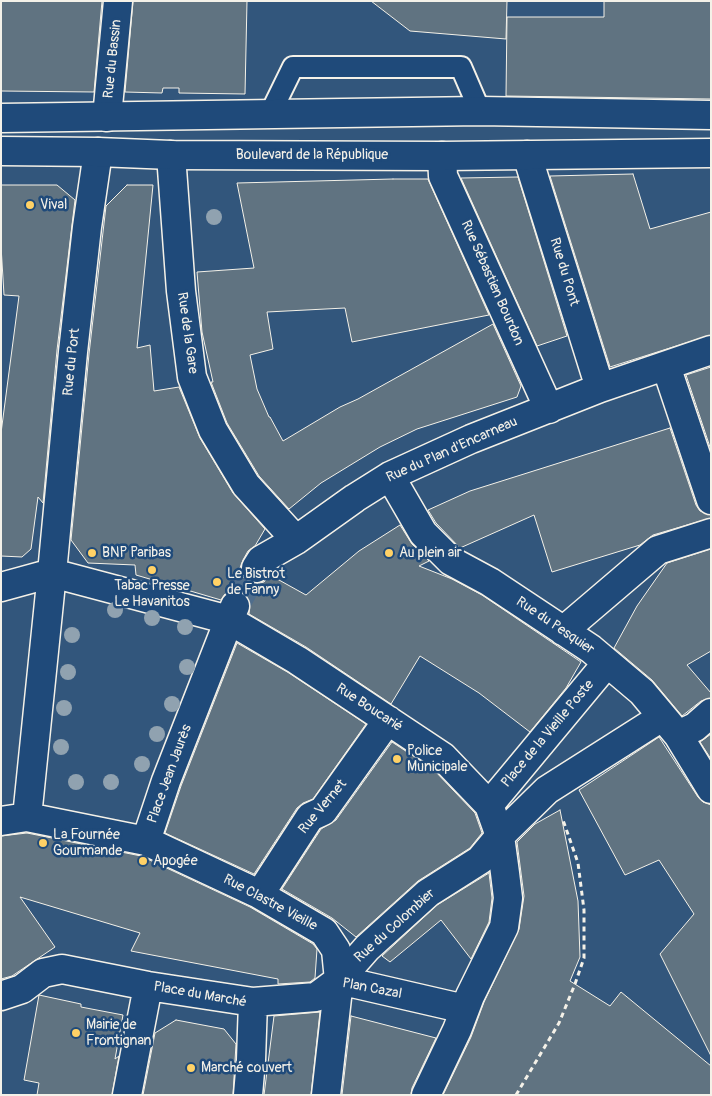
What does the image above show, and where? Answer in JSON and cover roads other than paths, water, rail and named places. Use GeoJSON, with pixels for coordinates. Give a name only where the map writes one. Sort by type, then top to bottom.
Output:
{"type":"FeatureCollection","features":[{"type":"Feature","properties":{"kind":"street","name":"Rue du Bassin"},"geometry":{"type":"LineString","coordinates":[[107,117],[118,1]]}},
{"type":"Feature","properties":{"kind":"street"},"geometry":{"type":"LineString","coordinates":[[1,118],[480,111],[711,115]]}},
{"type":"Feature","properties":{"kind":"street"},"geometry":{"type":"LineString","coordinates":[[515,112],[527,155]]}},
{"type":"Feature","properties":{"kind":"street"},"geometry":{"type":"LineString","coordinates":[[98,152],[107,117]]}},
{"type":"Feature","properties":{"kind":"street","name":"Boulevard de la République"},"geometry":{"type":"LineString","coordinates":[[1,151],[171,155],[442,156],[711,153]]}},
{"type":"Feature","properties":{"kind":"street","name":"Rue du Port"},"geometry":{"type":"LineString","coordinates":[[52,574],[74,342],[98,152]]}},
{"type":"Feature","properties":{"kind":"street","name":"Rue de la Gare"},"geometry":{"type":"LineString","coordinates":[[171,155],[181,291],[192,377],[214,430],[246,485],[296,540]]}},
{"type":"Feature","properties":{"kind":"street","name":"Rue du Pont"},"geometry":{"type":"LineString","coordinates":[[527,155],[600,388]]}},
{"type":"Feature","properties":{"kind":"street","name":"Rue Sébastien Bourdon"},"geometry":{"type":"LineString","coordinates":[[442,156],[443,176],[549,408]]}},
{"type":"Feature","properties":{"kind":"street","name":"Rue du Plan d'Encarneau"},"geometry":{"type":"LineString","coordinates":[[256,568],[261,560],[296,540],[355,498],[390,476],[471,439],[549,408],[600,388],[711,350]]}},
{"type":"Feature","properties":{"kind":"street"},"geometry":{"type":"LineString","coordinates":[[666,366],[711,500]]}},
{"type":"Feature","properties":{"kind":"street","name":"Rue du Pesquier"},"geometry":{"type":"LineString","coordinates":[[390,476],[423,533],[451,561],[490,582],[591,649],[642,692],[670,726],[711,789]]}},
{"type":"Feature","properties":{"kind":"street"},"geometry":{"type":"LineString","coordinates":[[563,632],[658,550],[711,533]]}},
{"type":"Feature","properties":{"kind":"street"},"geometry":{"type":"LineString","coordinates":[[1,586],[52,574],[232,613]]}},
{"type":"Feature","properties":{"kind":"street","name":"Place Jean Jaurès"},"geometry":{"type":"LineString","coordinates":[[52,574],[14,819],[146,841],[166,781],[232,613]]}},
{"type":"Feature","properties":{"kind":"street","name":"Rue Boucarié"},"geometry":{"type":"LineString","coordinates":[[232,613],[297,660],[443,757],[489,805],[500,836],[508,898],[504,927],[426,1095]]}},
{"type":"Feature","properties":{"kind":"street","name":"Place de la Vieille Poste"},"geometry":{"type":"LineString","coordinates":[[489,805],[606,663]]}},
{"type":"Feature","properties":{"kind":"street"},"geometry":{"type":"LineString","coordinates":[[500,836],[548,790],[670,726],[694,727],[711,714]]}},
{"type":"Feature","properties":{"kind":"street","name":"Rue Vernet"},"geometry":{"type":"LineString","coordinates":[[260,894],[310,817],[323,811],[388,720]]}},
{"type":"Feature","properties":{"kind":"street","name":"Rue du Colombier"},"geometry":{"type":"LineString","coordinates":[[338,980],[367,948],[428,893],[480,860],[500,836]]}},
{"type":"Feature","properties":{"kind":"street","name":"Rue Clastre Vieille"},"geometry":{"type":"LineString","coordinates":[[146,841],[260,894],[324,932],[336,950],[338,980],[326,1095]]}},
{"type":"Feature","properties":{"kind":"street","name":"Place du Marché"},"geometry":{"type":"LineString","coordinates":[[1,996],[22,989],[43,973],[62,969],[148,986],[253,1002],[248,1095]]}},
{"type":"Feature","properties":{"kind":"street","name":"Plan Cazal"},"geometry":{"type":"LineString","coordinates":[[253,1002],[316,997],[338,980],[465,1008]]}},
{"type":"Feature","properties":{"kind":"street"},"geometry":{"type":"LineString","coordinates":[[127,1095],[148,986]]}},
{"type":"Feature","properties":{"kind":"lane"},"geometry":{"type":"LineString","coordinates":[[270,114],[293,67],[461,67],[480,111]]}},
{"type":"Feature","properties":{"kind":"tunnel"},"geometry":{"type":"LineString","coordinates":[[235,606],[256,568]]}},
{"type":"Feature","properties":{"kind":"place","name":"Vival"},"geometry":{"type":"Point","coordinates":[30,205]}},
{"type":"Feature","properties":{"kind":"place","name":"BNP Paribas"},"geometry":{"type":"Point","coordinates":[92,553]}},
{"type":"Feature","properties":{"kind":"place","name":"Au plein air"},"geometry":{"type":"Point","coordinates":[389,553]}},
{"type":"Feature","properties":{"kind":"place","name":"Tabac Presse Le Havanitos"},"geometry":{"type":"Point","coordinates":[152,570]}},
{"type":"Feature","properties":{"kind":"place","name":"Le Bistrot de Fanny"},"geometry":{"type":"Point","coordinates":[217,582]}},
{"type":"Feature","properties":{"kind":"place","name":"Police Municipale"},"geometry":{"type":"Point","coordinates":[397,759]}},
{"type":"Feature","properties":{"kind":"place","name":"La Fournée Gourmande"},"geometry":{"type":"Point","coordinates":[43,843]}},
{"type":"Feature","properties":{"kind":"place","name":"Apogée"},"geometry":{"type":"Point","coordinates":[143,861]}},
{"type":"Feature","properties":{"kind":"place","name":"Mairie de Frontignan"},"geometry":{"type":"Point","coordinates":[76,1033]}},
{"type":"Feature","properties":{"kind":"place","name":"Marché couvert"},"geometry":{"type":"Point","coordinates":[191,1068]}}]}
